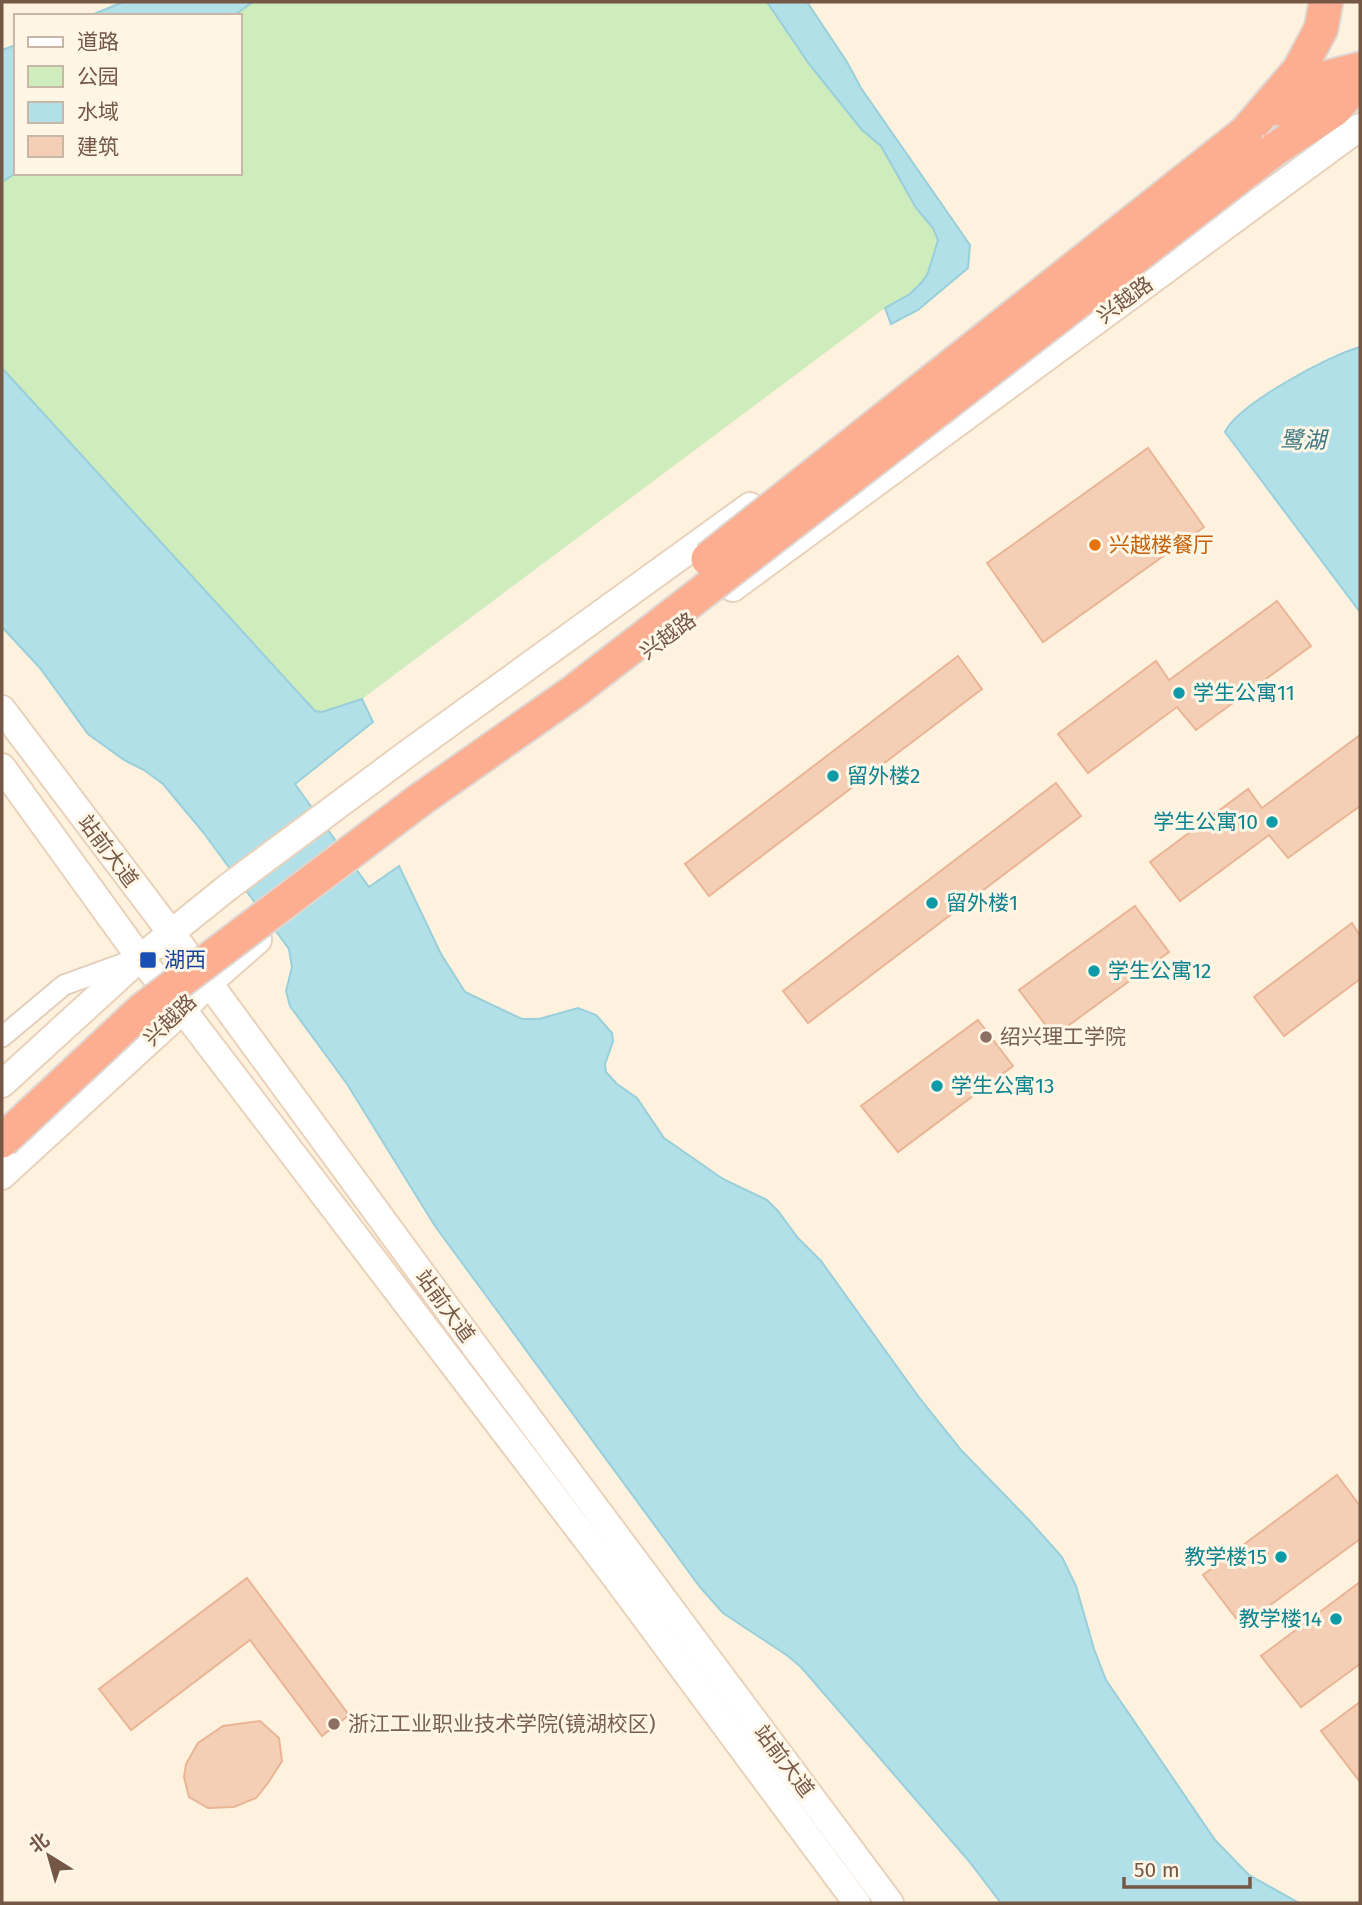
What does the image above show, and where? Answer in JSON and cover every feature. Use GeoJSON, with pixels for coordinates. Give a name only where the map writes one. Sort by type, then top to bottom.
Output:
{"type":"FeatureCollection","features":[{"type":"Feature","properties":{"kind":"highway"},"geometry":{"type":"LineString","coordinates":[[1246,132],[1299,70],[1321,29],[1326,2]]}},
{"type":"Feature","properties":{"kind":"highway"},"geometry":{"type":"LineString","coordinates":[[2,1115],[127,999],[558,677],[1246,132],[1328,77],[1360,71]]}},
{"type":"Feature","properties":{"kind":"highway"},"geometry":{"type":"LineString","coordinates":[[2,1141],[142,1010],[421,799],[572,693],[1275,149],[1334,110],[1360,80]]}},
{"type":"Feature","properties":{"kind":"highway"},"geometry":{"type":"LineString","coordinates":[[1275,149],[1348,115],[1360,113]]}},
{"type":"Feature","properties":{"kind":"main road"},"geometry":{"type":"LineString","coordinates":[[2,1084],[140,958],[228,887],[411,751],[1071,275],[1360,71]]}},
{"type":"Feature","properties":{"kind":"main road","name":"兴越路"},"geometry":{"type":"LineString","coordinates":[[2,1176],[263,936],[1360,127]]}},
{"type":"Feature","properties":{"kind":"main road","name":"站前大道"},"geometry":{"type":"LineString","coordinates":[[2,709],[209,983],[477,1349],[890,1903]]}},
{"type":"Feature","properties":{"kind":"main road","name":"站前大道"},"geometry":{"type":"LineString","coordinates":[[2,767],[140,958],[183,1010],[613,1574],[857,1903]]}},
{"type":"Feature","properties":{"kind":"street"},"geometry":{"type":"LineString","coordinates":[[2,1037],[64,985],[140,958]]}},
{"type":"Feature","properties":{"kind":"green space"},"geometry":{"type":"Polygon","coordinates":[[[253,2],[767,2],[809,64],[862,130],[881,146],[916,208],[933,228],[938,241],[928,273],[910,294],[885,308],[362,699],[322,712],[315,711],[2,368],[2,182],[14,174],[242,175],[242,14],[236,14],[253,2]]]}},
{"type":"Feature","properties":{"kind":"water"},"geometry":{"type":"Polygon","coordinates":[[[123,2],[253,2],[236,14],[94,14],[123,2]]]}},
{"type":"Feature","properties":{"kind":"water"},"geometry":{"type":"Polygon","coordinates":[[[767,2],[807,2],[861,88],[970,245],[968,268],[918,310],[891,324],[885,308],[910,294],[922,282],[928,273],[938,240],[933,228],[916,208],[881,146],[862,130],[809,64],[767,2]]]}},
{"type":"Feature","properties":{"kind":"water"},"geometry":{"type":"Polygon","coordinates":[[[14,46],[14,174],[2,182],[2,50],[14,46]]]}},
{"type":"Feature","properties":{"kind":"water","name":"鹭湖"},"geometry":{"type":"Polygon","coordinates":[[[1360,347],[1360,612],[1225,432],[1247,408],[1286,382],[1360,347]]]}},
{"type":"Feature","properties":{"kind":"water"},"geometry":{"type":"Polygon","coordinates":[[[2,368],[315,711],[322,712],[362,699],[373,722],[295,784],[369,887],[399,866],[441,954],[465,992],[522,1019],[539,1019],[578,1008],[596,1015],[612,1033],[613,1042],[605,1064],[606,1072],[617,1084],[637,1098],[664,1138],[723,1179],[767,1200],[778,1211],[798,1238],[821,1261],[918,1396],[962,1451],[1062,1557],[1076,1586],[1106,1680],[1215,1840],[1249,1875],[1299,1903],[1001,1903],[968,1860],[801,1667],[723,1613],[700,1587],[435,1226],[347,1084],[290,1006],[286,991],[292,967],[289,949],[203,832],[163,784],[88,734],[40,668],[2,627],[2,368]]]}},
{"type":"Feature","properties":{"kind":"building","name":"兴越楼餐厅"},"geometry":{"type":"Polygon","coordinates":[[[1148,448],[1204,527],[1043,642],[987,563],[1148,448]]]}},
{"type":"Feature","properties":{"kind":"building","name":"学生公寓11"},"geometry":{"type":"Polygon","coordinates":[[[1277,601],[1311,646],[1196,730],[1177,707],[1088,773],[1058,734],[1156,661],[1169,680],[1277,601]]]}},
{"type":"Feature","properties":{"kind":"building","name":"留外楼2"},"geometry":{"type":"Polygon","coordinates":[[[958,656],[982,689],[709,896],[685,864],[958,656]]]}},
{"type":"Feature","properties":{"kind":"building","name":"学生公寓10"},"geometry":{"type":"Polygon","coordinates":[[[1360,735],[1360,806],[1288,858],[1269,835],[1180,901],[1150,862],[1248,789],[1262,808],[1360,735]]]}},
{"type":"Feature","properties":{"kind":"building","name":"留外楼1"},"geometry":{"type":"Polygon","coordinates":[[[1056,783],[1081,816],[808,1023],[783,991],[1056,783]]]}},
{"type":"Feature","properties":{"kind":"building","name":"学生公寓12"},"geometry":{"type":"Polygon","coordinates":[[[1135,906],[1169,952],[1054,1036],[1019,990],[1135,906]]]}},
{"type":"Feature","properties":{"kind":"building"},"geometry":{"type":"Polygon","coordinates":[[[1352,923],[1360,936],[1360,979],[1284,1036],[1254,997],[1352,923]]]}},
{"type":"Feature","properties":{"kind":"building","name":"学生公寓13"},"geometry":{"type":"Polygon","coordinates":[[[978,1020],[1013,1066],[898,1152],[861,1106],[978,1020]]]}},
{"type":"Feature","properties":{"kind":"building","name":"教学楼15"},"geometry":{"type":"Polygon","coordinates":[[[1337,1475],[1360,1506],[1360,1539],[1242,1626],[1203,1575],[1337,1475]]]}},
{"type":"Feature","properties":{"kind":"building"},"geometry":{"type":"Polygon","coordinates":[[[247,1578],[349,1715],[322,1736],[250,1640],[131,1730],[99,1689],[247,1578]]]}},
{"type":"Feature","properties":{"kind":"building","name":"教学楼14"},"geometry":{"type":"Polygon","coordinates":[[[1360,1582],[1360,1664],[1301,1707],[1261,1656],[1360,1582]]]}},
{"type":"Feature","properties":{"kind":"building"},"geometry":{"type":"Polygon","coordinates":[[[1360,1702],[1360,1782],[1321,1731],[1360,1702]]]}},
{"type":"Feature","properties":{"kind":"building"},"geometry":{"type":"Polygon","coordinates":[[[260,1721],[279,1738],[282,1761],[256,1798],[234,1807],[208,1808],[189,1797],[184,1777],[186,1764],[198,1743],[223,1726],[260,1721]]]}},
{"type":"Feature","properties":{"kind":"place","name":"兴越楼餐厅"},"geometry":{"type":"Point","coordinates":[1095,545]}},
{"type":"Feature","properties":{"kind":"place","name":"学生公寓11"},"geometry":{"type":"Point","coordinates":[1179,693]}},
{"type":"Feature","properties":{"kind":"place","name":"留外楼2"},"geometry":{"type":"Point","coordinates":[833,776]}},
{"type":"Feature","properties":{"kind":"place","name":"学生公寓10"},"geometry":{"type":"Point","coordinates":[1272,822]}},
{"type":"Feature","properties":{"kind":"place","name":"留外楼1"},"geometry":{"type":"Point","coordinates":[932,903]}},
{"type":"Feature","properties":{"kind":"place","name":"湖西"},"geometry":{"type":"Point","coordinates":[148,960]}},
{"type":"Feature","properties":{"kind":"place","name":"学生公寓12"},"geometry":{"type":"Point","coordinates":[1094,971]}},
{"type":"Feature","properties":{"kind":"place","name":"绍兴理工学院"},"geometry":{"type":"Point","coordinates":[986,1037]}},
{"type":"Feature","properties":{"kind":"place","name":"学生公寓13"},"geometry":{"type":"Point","coordinates":[937,1086]}},
{"type":"Feature","properties":{"kind":"place","name":"教学楼15"},"geometry":{"type":"Point","coordinates":[1281,1557]}},
{"type":"Feature","properties":{"kind":"place","name":"教学楼14"},"geometry":{"type":"Point","coordinates":[1336,1619]}},
{"type":"Feature","properties":{"kind":"place","name":"浙江工业职业技术学院(镜湖校区)"},"geometry":{"type":"Point","coordinates":[334,1724]}}]}
